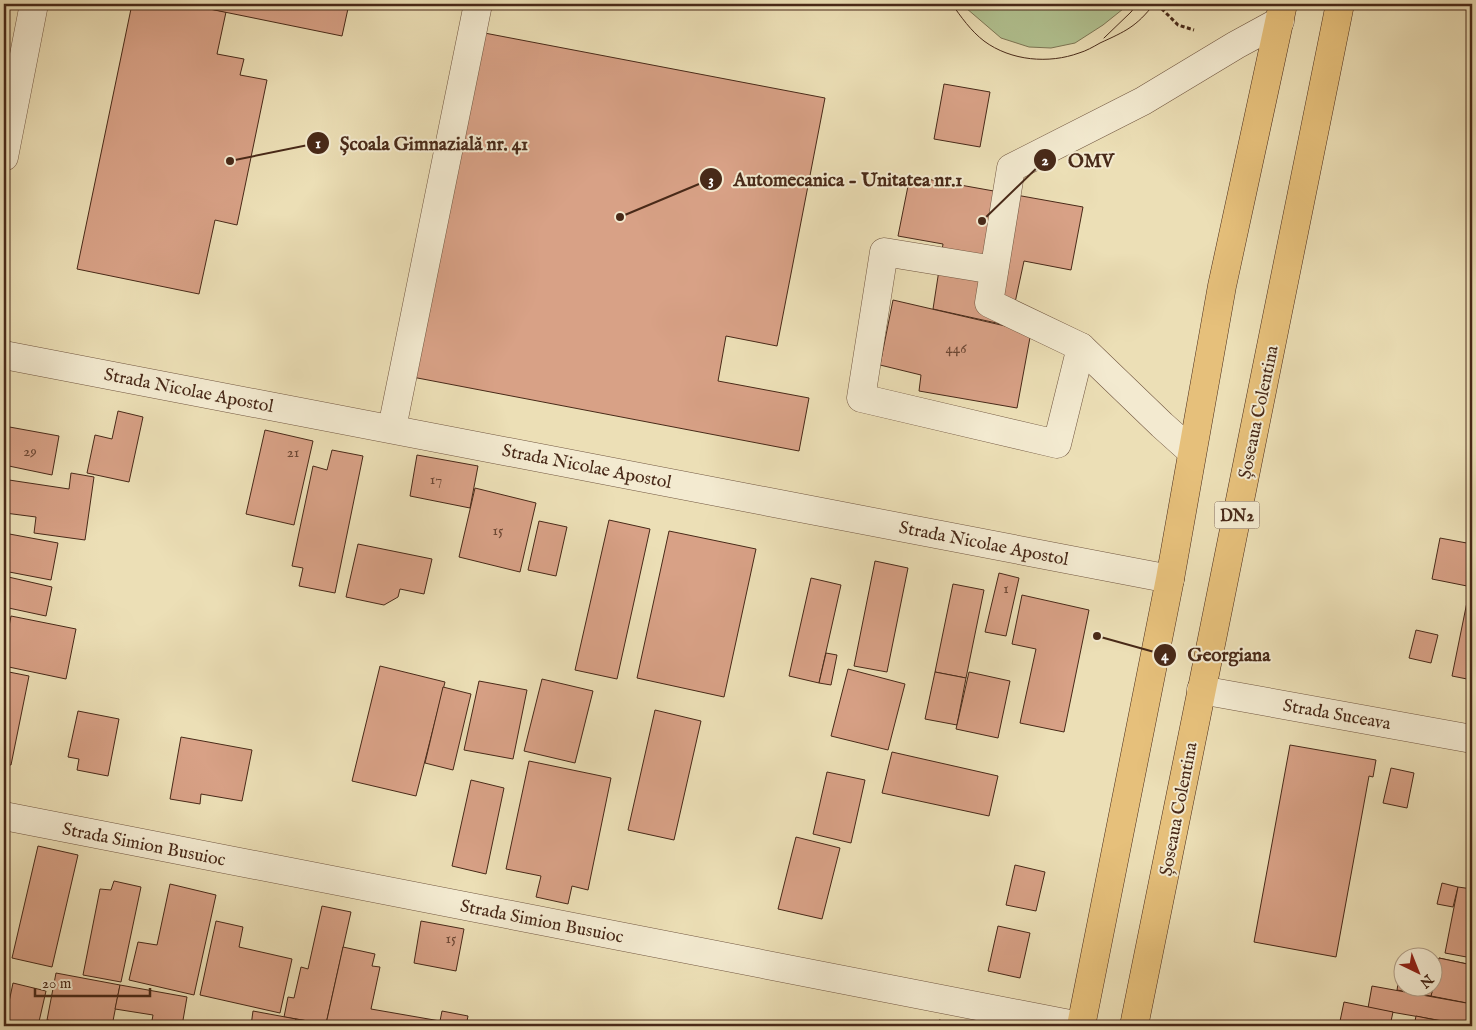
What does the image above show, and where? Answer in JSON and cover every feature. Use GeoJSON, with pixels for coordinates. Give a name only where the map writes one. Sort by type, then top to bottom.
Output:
{"type":"FeatureCollection","features":[{"type":"Feature","properties":{"kind":"main road","name":"Șoseaua Colentina"},"geometry":{"type":"LineString","coordinates":[[1134,1026],[1340,4]]}},
{"type":"Feature","properties":{"kind":"main road"},"geometry":{"type":"LineString","coordinates":[[1081,1026],[1170,579],[1191,451],[1224,277],[1281,13]]}},
{"type":"Feature","properties":{"kind":"street"},"geometry":{"type":"LineString","coordinates":[[4,158],[14,54],[34,4]]}},
{"type":"Feature","properties":{"kind":"street"},"geometry":{"type":"LineString","coordinates":[[392,428],[478,4]]}},
{"type":"Feature","properties":{"kind":"street"},"geometry":{"type":"LineString","coordinates":[[1191,451],[1081,347],[989,304],[1011,168],[1143,101],[1236,44],[1281,13]]}},
{"type":"Feature","properties":{"kind":"street"},"geometry":{"type":"LineString","coordinates":[[994,270],[884,252],[861,398],[1057,444],[1081,347]]}},
{"type":"Feature","properties":{"kind":"street","name":"Strada Nicolae Apostol"},"geometry":{"type":"LineString","coordinates":[[4,355],[392,428],[1170,579]]}},
{"type":"Feature","properties":{"kind":"street","name":"Strada Suceava"},"geometry":{"type":"LineString","coordinates":[[1202,690],[1472,739]]}},
{"type":"Feature","properties":{"kind":"street","name":"Strada Simion Busuioc"},"geometry":{"type":"LineString","coordinates":[[4,816],[1081,1026]]}},
{"type":"Feature","properties":{"kind":"path"},"geometry":{"type":"LineString","coordinates":[[1157,4],[1178,25],[1195,30]]}},
{"type":"Feature","properties":{"kind":"green space"},"geometry":{"type":"Polygon","coordinates":[[[964,4],[1127,4],[1103,25],[1075,43],[1051,48],[1029,47],[1001,38],[966,8],[964,4]]]}},
{"type":"Feature","properties":{"kind":"building"},"geometry":{"type":"Polygon","coordinates":[[[132,4],[185,4],[226,12],[217,54],[244,59],[240,75],[267,80],[237,225],[215,220],[199,294],[77,269],[132,4]]]}},
{"type":"Feature","properties":{"kind":"building"},"geometry":{"type":"Polygon","coordinates":[[[185,4],[349,4],[342,36],[185,4]]]}},
{"type":"Feature","properties":{"kind":"building"},"geometry":{"type":"Polygon","coordinates":[[[474,31],[825,98],[777,346],[726,336],[718,381],[809,398],[799,451],[407,376],[474,31]]]}},
{"type":"Feature","properties":{"kind":"building"},"geometry":{"type":"Polygon","coordinates":[[[944,84],[990,92],[980,147],[934,139],[944,84]]]}},
{"type":"Feature","properties":{"kind":"building"},"geometry":{"type":"Polygon","coordinates":[[[910,176],[1083,207],[1071,270],[1024,261],[1010,326],[933,309],[943,244],[898,236],[910,176]]]}},
{"type":"Feature","properties":{"kind":"building"},"geometry":{"type":"Polygon","coordinates":[[[893,300],[1031,332],[1017,408],[919,391],[921,375],[880,365],[893,300]]]}},
{"type":"Feature","properties":{"kind":"building"},"geometry":{"type":"Polygon","coordinates":[[[118,411],[143,417],[129,482],[87,473],[95,435],[112,439],[118,411]]]}},
{"type":"Feature","properties":{"kind":"building"},"geometry":{"type":"Polygon","coordinates":[[[4,426],[59,436],[52,475],[4,465],[4,426]]]}},
{"type":"Feature","properties":{"kind":"building"},"geometry":{"type":"Polygon","coordinates":[[[265,430],[313,441],[294,525],[246,514],[265,430]]]}},
{"type":"Feature","properties":{"kind":"building"},"geometry":{"type":"Polygon","coordinates":[[[332,450],[363,456],[335,593],[299,586],[303,568],[292,566],[313,466],[327,470],[332,450]]]}},
{"type":"Feature","properties":{"kind":"building"},"geometry":{"type":"Polygon","coordinates":[[[417,455],[478,466],[470,508],[410,496],[417,455]]]}},
{"type":"Feature","properties":{"kind":"building"},"geometry":{"type":"Polygon","coordinates":[[[4,473],[8,473],[4,497],[4,473]]]}},
{"type":"Feature","properties":{"kind":"building"},"geometry":{"type":"Polygon","coordinates":[[[71,473],[94,477],[85,540],[34,533],[36,517],[5,513],[9,480],[69,489],[71,473]]]}},
{"type":"Feature","properties":{"kind":"building"},"geometry":{"type":"Polygon","coordinates":[[[475,488],[536,503],[520,572],[459,557],[475,488]]]}},
{"type":"Feature","properties":{"kind":"building"},"geometry":{"type":"Polygon","coordinates":[[[609,520],[650,529],[617,679],[575,670],[609,520]]]}},
{"type":"Feature","properties":{"kind":"building"},"geometry":{"type":"Polygon","coordinates":[[[539,521],[567,527],[556,576],[528,570],[539,521]]]}},
{"type":"Feature","properties":{"kind":"building"},"geometry":{"type":"Polygon","coordinates":[[[669,531],[756,549],[724,697],[637,678],[669,531]]]}},
{"type":"Feature","properties":{"kind":"building"},"geometry":{"type":"Polygon","coordinates":[[[4,533],[58,543],[51,580],[4,571],[4,533]]]}},
{"type":"Feature","properties":{"kind":"building"},"geometry":{"type":"Polygon","coordinates":[[[1440,538],[1472,544],[1472,587],[1432,579],[1440,538]]]}},
{"type":"Feature","properties":{"kind":"building"},"geometry":{"type":"Polygon","coordinates":[[[358,544],[432,559],[424,594],[400,589],[398,597],[384,605],[346,597],[358,544]]]}},
{"type":"Feature","properties":{"kind":"building"},"geometry":{"type":"Polygon","coordinates":[[[875,561],[908,568],[887,672],[854,666],[875,561]]]}},
{"type":"Feature","properties":{"kind":"building"},"geometry":{"type":"Polygon","coordinates":[[[999,573],[1019,578],[1006,636],[985,632],[999,573]]]}},
{"type":"Feature","properties":{"kind":"building"},"geometry":{"type":"Polygon","coordinates":[[[4,576],[52,587],[46,616],[4,607],[4,576]]]}},
{"type":"Feature","properties":{"kind":"building"},"geometry":{"type":"Polygon","coordinates":[[[811,578],[841,585],[819,683],[789,676],[811,578]]]}},
{"type":"Feature","properties":{"kind":"building"},"geometry":{"type":"Polygon","coordinates":[[[953,584],[984,590],[966,678],[935,672],[953,584]]]}},
{"type":"Feature","properties":{"kind":"building"},"geometry":{"type":"Polygon","coordinates":[[[1022,595],[1089,610],[1064,732],[1020,723],[1036,649],[1012,644],[1022,595]]]}},
{"type":"Feature","properties":{"kind":"building"},"geometry":{"type":"Polygon","coordinates":[[[1467,602],[1472,603],[1472,680],[1452,676],[1467,602]]]}},
{"type":"Feature","properties":{"kind":"building"},"geometry":{"type":"Polygon","coordinates":[[[11,616],[76,629],[66,679],[4,666],[4,653],[11,616]]]}},
{"type":"Feature","properties":{"kind":"building"},"geometry":{"type":"Polygon","coordinates":[[[1416,630],[1438,635],[1431,663],[1409,658],[1416,630]]]}},
{"type":"Feature","properties":{"kind":"building"},"geometry":{"type":"Polygon","coordinates":[[[826,653],[837,655],[831,685],[819,683],[826,653]]]}},
{"type":"Feature","properties":{"kind":"building"},"geometry":{"type":"Polygon","coordinates":[[[380,666],[445,682],[416,796],[352,781],[380,666]]]}},
{"type":"Feature","properties":{"kind":"building"},"geometry":{"type":"Polygon","coordinates":[[[848,669],[905,684],[888,750],[831,736],[848,669]]]}},
{"type":"Feature","properties":{"kind":"building"},"geometry":{"type":"Polygon","coordinates":[[[4,671],[29,676],[11,765],[4,764],[4,671]]]}},
{"type":"Feature","properties":{"kind":"building"},"geometry":{"type":"Polygon","coordinates":[[[935,672],[966,678],[957,725],[925,719],[935,672]]]}},
{"type":"Feature","properties":{"kind":"building"},"geometry":{"type":"Polygon","coordinates":[[[969,672],[1010,681],[998,738],[956,729],[969,672]]]}},
{"type":"Feature","properties":{"kind":"building"},"geometry":{"type":"Polygon","coordinates":[[[542,679],[593,691],[575,763],[524,751],[542,679]]]}},
{"type":"Feature","properties":{"kind":"building"},"geometry":{"type":"Polygon","coordinates":[[[479,681],[527,690],[513,759],[464,750],[479,681]]]}},
{"type":"Feature","properties":{"kind":"building"},"geometry":{"type":"Polygon","coordinates":[[[443,687],[471,694],[453,770],[425,763],[443,687]]]}},
{"type":"Feature","properties":{"kind":"building"},"geometry":{"type":"Polygon","coordinates":[[[655,710],[701,721],[674,840],[628,830],[655,710]]]}},
{"type":"Feature","properties":{"kind":"building"},"geometry":{"type":"Polygon","coordinates":[[[78,711],[119,719],[108,776],[77,770],[79,759],[68,757],[78,711]]]}},
{"type":"Feature","properties":{"kind":"building"},"geometry":{"type":"Polygon","coordinates":[[[181,737],[252,750],[242,801],[201,794],[200,804],[170,799],[181,737]]]}},
{"type":"Feature","properties":{"kind":"building"},"geometry":{"type":"Polygon","coordinates":[[[1290,745],[1376,760],[1373,777],[1369,776],[1336,957],[1254,942],[1290,745]]]}},
{"type":"Feature","properties":{"kind":"building"},"geometry":{"type":"Polygon","coordinates":[[[892,752],[998,776],[989,816],[882,793],[892,752]]]}},
{"type":"Feature","properties":{"kind":"building"},"geometry":{"type":"Polygon","coordinates":[[[529,761],[611,778],[588,890],[572,886],[568,904],[536,897],[541,876],[506,869],[529,761]]]}},
{"type":"Feature","properties":{"kind":"building"},"geometry":{"type":"Polygon","coordinates":[[[1391,768],[1414,773],[1407,808],[1383,803],[1391,768]]]}},
{"type":"Feature","properties":{"kind":"building"},"geometry":{"type":"Polygon","coordinates":[[[827,772],[865,780],[851,843],[813,834],[827,772]]]}},
{"type":"Feature","properties":{"kind":"building"},"geometry":{"type":"Polygon","coordinates":[[[471,780],[504,788],[486,874],[452,866],[471,780]]]}},
{"type":"Feature","properties":{"kind":"building"},"geometry":{"type":"Polygon","coordinates":[[[796,837],[840,848],[822,919],[778,909],[796,837]]]}},
{"type":"Feature","properties":{"kind":"building"},"geometry":{"type":"Polygon","coordinates":[[[38,846],[78,855],[52,967],[12,958],[38,846]]]}},
{"type":"Feature","properties":{"kind":"building"},"geometry":{"type":"Polygon","coordinates":[[[1015,865],[1045,872],[1036,911],[1006,905],[1015,865]]]}},
{"type":"Feature","properties":{"kind":"building"},"geometry":{"type":"Polygon","coordinates":[[[114,881],[141,887],[121,982],[83,975],[100,889],[111,890],[114,881]]]}},
{"type":"Feature","properties":{"kind":"building"},"geometry":{"type":"Polygon","coordinates":[[[1442,883],[1458,887],[1453,907],[1437,904],[1442,883]]]}},
{"type":"Feature","properties":{"kind":"building"},"geometry":{"type":"Polygon","coordinates":[[[170,884],[216,895],[194,995],[129,980],[138,942],[157,945],[170,884]]]}},
{"type":"Feature","properties":{"kind":"building"},"geometry":{"type":"Polygon","coordinates":[[[1458,887],[1472,889],[1472,958],[1445,953],[1458,887]]]}},
{"type":"Feature","properties":{"kind":"building"},"geometry":{"type":"Polygon","coordinates":[[[322,906],[351,912],[326,1024],[284,1017],[288,997],[294,998],[301,967],[308,969],[322,906]]]}},
{"type":"Feature","properties":{"kind":"building"},"geometry":{"type":"Polygon","coordinates":[[[216,921],[243,927],[239,947],[292,959],[280,1013],[200,995],[216,921]]]}},
{"type":"Feature","properties":{"kind":"building"},"geometry":{"type":"Polygon","coordinates":[[[421,921],[464,929],[456,971],[414,963],[421,921]]]}},
{"type":"Feature","properties":{"kind":"building"},"geometry":{"type":"Polygon","coordinates":[[[998,926],[1030,933],[1020,978],[988,971],[998,926]]]}},
{"type":"Feature","properties":{"kind":"building"},"geometry":{"type":"Polygon","coordinates":[[[343,947],[375,954],[372,966],[380,967],[371,1009],[440,1021],[442,1011],[468,1016],[466,1026],[337,1026],[326,1024],[343,947]]]}},
{"type":"Feature","properties":{"kind":"building"},"geometry":{"type":"Polygon","coordinates":[[[1444,959],[1472,965],[1472,1004],[1441,998],[1444,998],[1444,959]]]}},
{"type":"Feature","properties":{"kind":"building"},"geometry":{"type":"Polygon","coordinates":[[[1444,959],[1472,965],[1472,1004],[1441,998],[1444,998],[1444,959]]]}},
{"type":"Feature","properties":{"kind":"building"},"geometry":{"type":"Polygon","coordinates":[[[56,973],[120,985],[112,1026],[77,1026],[47,1020],[56,973]]]}},
{"type":"Feature","properties":{"kind":"building"},"geometry":{"type":"Polygon","coordinates":[[[13,983],[46,991],[38,1026],[4,1026],[13,983]]]}},
{"type":"Feature","properties":{"kind":"building"},"geometry":{"type":"Polygon","coordinates":[[[120,985],[187,997],[182,1026],[151,1026],[153,1015],[115,1009],[120,985]]]}},
{"type":"Feature","properties":{"kind":"building"},"geometry":{"type":"Polygon","coordinates":[[[1372,986],[1394,990],[1394,998],[1439,998],[1472,1004],[1472,1026],[1368,1008],[1372,986]]]}},
{"type":"Feature","properties":{"kind":"building"},"geometry":{"type":"Polygon","coordinates":[[[1344,1002],[1393,1012],[1390,1026],[1339,1026],[1344,1002]]]}},
{"type":"Feature","properties":{"kind":"building"},"geometry":{"type":"Polygon","coordinates":[[[253,1011],[296,1019],[295,1026],[251,1026],[253,1011]]]}},
{"type":"Feature","properties":{"kind":"building"},"geometry":{"type":"Polygon","coordinates":[[[1416,1016],[1455,1024],[1455,1026],[1414,1026],[1416,1016]]]}},
{"type":"Feature","properties":{"kind":"building"},"geometry":{"type":"Polygon","coordinates":[[[296,1019],[326,1024],[325,1026],[295,1026],[296,1019]]]}},
{"type":"Feature","properties":{"kind":"building"},"geometry":{"type":"Polygon","coordinates":[[[47,1020],[77,1026],[46,1026],[47,1020]]]}},
{"type":"Feature","properties":{"kind":"building"},"geometry":{"type":"Polygon","coordinates":[[[939,1020],[968,1026],[937,1026],[939,1020]]]}},
{"type":"Feature","properties":{"kind":"building"},"geometry":{"type":"Polygon","coordinates":[[[886,1021],[911,1026],[885,1026],[886,1021]]]}},
{"type":"Feature","properties":{"kind":"tram line"},"geometry":{"type":"LineString","coordinates":[[952,4],[975,33],[984,41],[1006,53],[1030,59],[1055,59],[1090,49],[1130,28],[1154,4]]}},
{"type":"Feature","properties":{"kind":"tram line"},"geometry":{"type":"LineString","coordinates":[[1104,38],[1137,4]]}},
{"type":"Feature","properties":{"kind":"place","name":"Școala Gimnazială nr. 41"},"geometry":{"type":"Point","coordinates":[230,161]}},
{"type":"Feature","properties":{"kind":"place","name":"Automecanica - Unitatea nr.1"},"geometry":{"type":"Point","coordinates":[620,217]}},
{"type":"Feature","properties":{"kind":"place","name":"OMV"},"geometry":{"type":"Point","coordinates":[982,221]}},
{"type":"Feature","properties":{"kind":"place","name":"Georgiana"},"geometry":{"type":"Point","coordinates":[1097,636]}}]}
